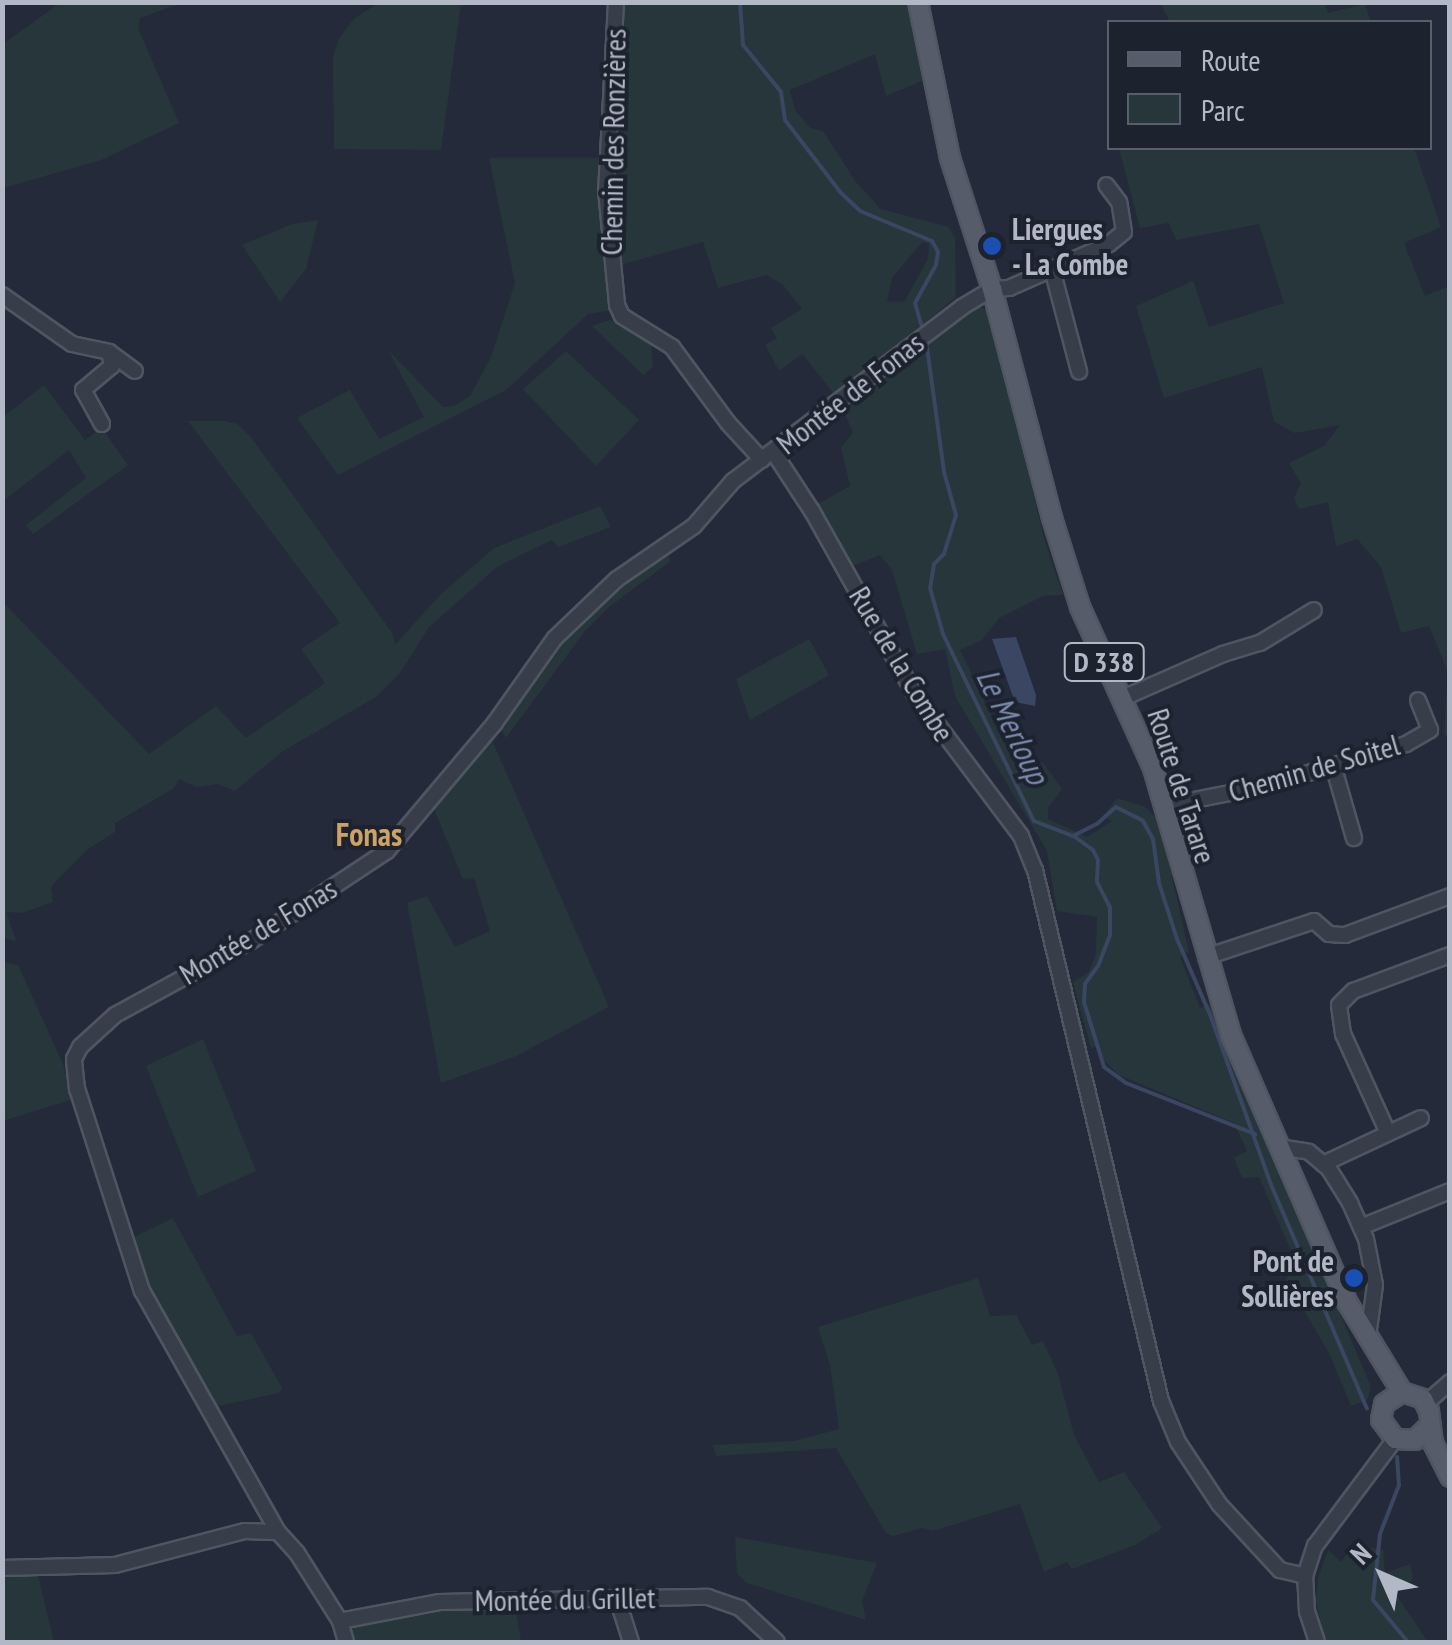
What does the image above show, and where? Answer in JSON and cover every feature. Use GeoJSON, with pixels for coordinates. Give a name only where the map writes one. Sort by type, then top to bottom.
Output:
{"type":"FeatureCollection","features":[{"type":"Feature","properties":{"kind":"main road","name":"Route de Tarare"},"geometry":{"type":"LineString","coordinates":[[918,2],[950,158],[992,289],[1080,608],[1123,698],[1164,806],[1231,1035],[1347,1302],[1395,1395]]}},
{"type":"Feature","properties":{"kind":"main road"},"geometry":{"type":"LineString","coordinates":[[1347,1302],[1395,1395]]}},
{"type":"Feature","properties":{"kind":"main road"},"geometry":{"type":"LineString","coordinates":[[1395,1395],[1412,1393],[1426,1403],[1428,1428],[1450,1477]]}},
{"type":"Feature","properties":{"kind":"main road"},"geometry":{"type":"LineString","coordinates":[[1395,1395],[1381,1420],[1450,1477]]}},
{"type":"Feature","properties":{"kind":"main road"},"geometry":{"type":"LineString","coordinates":[[1403,1440],[1428,1428]]}},
{"type":"Feature","properties":{"kind":"street","name":"Chemin des Ronzières"},"geometry":{"type":"LineString","coordinates":[[616,2],[606,206],[617,305],[622,316],[672,348],[728,424],[768,456]]}},
{"type":"Feature","properties":{"kind":"street","name":"Montée de Fonas"},"geometry":{"type":"LineString","coordinates":[[278,1532],[142,1291],[76,1090],[74,1058],[91,1034],[115,1015],[251,941],[388,850],[494,724],[528,672],[584,607],[694,526],[720,493],[934,327],[992,289],[1009,288],[1052,270],[1109,244],[1124,232],[1119,202],[1106,185]]}},
{"type":"Feature","properties":{"kind":"street"},"geometry":{"type":"LineString","coordinates":[[1052,270],[1079,371]]}},
{"type":"Feature","properties":{"kind":"street"},"geometry":{"type":"LineString","coordinates":[[2,295],[72,344],[104,374]]}},
{"type":"Feature","properties":{"kind":"street"},"geometry":{"type":"LineString","coordinates":[[72,344],[109,352],[135,372]]}},
{"type":"Feature","properties":{"kind":"street"},"geometry":{"type":"LineString","coordinates":[[102,424],[83,390],[112,366],[109,352]]}},
{"type":"Feature","properties":{"kind":"street","name":"Rue de la Combe"},"geometry":{"type":"LineString","coordinates":[[768,456],[812,511],[916,696],[955,754],[1013,822],[1035,870],[1161,1401],[1178,1442],[1218,1504],[1280,1570],[1305,1576]]}},
{"type":"Feature","properties":{"kind":"street"},"geometry":{"type":"LineString","coordinates":[[1123,698],[1223,654],[1260,643],[1314,610]]}},
{"type":"Feature","properties":{"kind":"street","name":"Chemin de Soitel"},"geometry":{"type":"LineString","coordinates":[[1164,806],[1260,787],[1370,757],[1430,730],[1418,700]]}},
{"type":"Feature","properties":{"kind":"street"},"geometry":{"type":"LineString","coordinates":[[1333,765],[1354,838]]}},
{"type":"Feature","properties":{"kind":"street"},"geometry":{"type":"LineString","coordinates":[[1206,958],[1314,922],[1329,934],[1345,935],[1450,896]]}},
{"type":"Feature","properties":{"kind":"street"},"geometry":{"type":"LineString","coordinates":[[1388,1133],[1343,1034],[1339,1005],[1353,991],[1450,954]]}},
{"type":"Feature","properties":{"kind":"street"},"geometry":{"type":"LineString","coordinates":[[1323,1164],[1420,1118]]}},
{"type":"Feature","properties":{"kind":"street"},"geometry":{"type":"LineString","coordinates":[[1279,1147],[1309,1152],[1323,1164],[1360,1227],[1375,1285],[1368,1337]]}},
{"type":"Feature","properties":{"kind":"street"},"geometry":{"type":"LineString","coordinates":[[1360,1227],[1450,1191]]}},
{"type":"Feature","properties":{"kind":"street"},"geometry":{"type":"LineString","coordinates":[[1426,1403],[1450,1382]]}},
{"type":"Feature","properties":{"kind":"street"},"geometry":{"type":"LineString","coordinates":[[1316,1642],[1306,1612],[1305,1576],[1316,1546],[1403,1440]]}},
{"type":"Feature","properties":{"kind":"street"},"geometry":{"type":"LineString","coordinates":[[2,1568],[115,1566],[244,1531],[278,1532],[297,1553],[340,1621],[346,1642]]}},
{"type":"Feature","properties":{"kind":"street","name":"Montée du Grillet"},"geometry":{"type":"LineString","coordinates":[[340,1621],[440,1602],[682,1596],[726,1601],[740,1608],[777,1642]]}},
{"type":"Feature","properties":{"kind":"street"},"geometry":{"type":"LineString","coordinates":[[618,1598],[631,1642]]}},
{"type":"Feature","properties":{"kind":"green space"},"geometry":{"type":"Polygon","coordinates":[[[60,3],[182,3],[140,18],[138,28],[179,123],[101,160],[3,188],[3,44],[60,3]]]}},
{"type":"Feature","properties":{"kind":"green space"},"geometry":{"type":"Polygon","coordinates":[[[461,3],[441,150],[334,149],[333,57],[339,38],[354,19],[375,5],[461,3]]]}},
{"type":"Feature","properties":{"kind":"green space"},"geometry":{"type":"Polygon","coordinates":[[[623,3],[909,3],[922,81],[886,96],[875,54],[790,90],[795,110],[810,128],[823,131],[856,182],[881,209],[949,227],[955,238],[956,297],[836,396],[802,354],[779,371],[765,344],[777,339],[771,328],[802,309],[783,285],[767,275],[718,288],[703,242],[620,265],[612,206],[623,3]],[[922,242],[892,278],[887,302],[904,302],[928,259],[929,244],[922,242]]]}},
{"type":"Feature","properties":{"kind":"green space"},"geometry":{"type":"Polygon","coordinates":[[[1160,3],[1325,3],[1328,13],[1365,4],[1370,20],[1169,20],[1160,3]]]}},
{"type":"Feature","properties":{"kind":"green space"},"geometry":{"type":"Polygon","coordinates":[[[1120,150],[1415,150],[1441,227],[1404,243],[1425,296],[1449,286],[1449,738],[1444,734],[1448,672],[1429,626],[1401,633],[1381,567],[1357,539],[1336,546],[1328,502],[1299,509],[1294,498],[1301,483],[1289,463],[1324,446],[1340,425],[1295,433],[1274,422],[1262,367],[1164,398],[1136,306],[1193,281],[1209,327],[1284,303],[1259,224],[1176,240],[1169,223],[1140,228],[1120,150]]]}},
{"type":"Feature","properties":{"kind":"green space"},"geometry":{"type":"Polygon","coordinates":[[[489,158],[601,158],[602,223],[612,310],[588,314],[506,390],[338,475],[297,418],[350,390],[379,439],[424,417],[388,350],[443,407],[454,406],[470,396],[491,357],[515,283],[489,158]]]}},
{"type":"Feature","properties":{"kind":"green space"},"geometry":{"type":"Polygon","coordinates":[[[318,220],[306,269],[280,302],[242,245],[292,224],[318,220]]]}},
{"type":"Feature","properties":{"kind":"green space"},"geometry":{"type":"Polygon","coordinates":[[[978,306],[989,311],[1045,542],[1063,595],[1043,596],[999,618],[982,640],[960,650],[1022,779],[1042,762],[1062,789],[1048,808],[1048,819],[1087,837],[1112,821],[1103,816],[1117,798],[1145,807],[1159,820],[1189,952],[1180,957],[1200,1008],[1210,1004],[1371,1387],[1368,1399],[1351,1406],[1330,1355],[1286,1279],[1298,1267],[1259,1177],[1242,1178],[1234,1158],[1247,1151],[1234,1123],[1119,1075],[1102,1059],[1099,1046],[1091,1048],[1073,982],[1089,972],[1096,954],[1097,917],[1057,911],[1047,851],[955,696],[945,649],[917,654],[892,570],[880,555],[853,566],[816,505],[850,486],[841,448],[853,432],[843,411],[978,306]]]}},
{"type":"Feature","properties":{"kind":"green space"},"geometry":{"type":"Polygon","coordinates":[[[610,320],[651,339],[653,367],[643,375],[592,326],[610,320]]]}},
{"type":"Feature","properties":{"kind":"green space"},"geometry":{"type":"Polygon","coordinates":[[[566,351],[639,420],[596,466],[523,389],[566,351]]]}},
{"type":"Feature","properties":{"kind":"green space"},"geometry":{"type":"Polygon","coordinates":[[[44,385],[85,440],[102,428],[128,465],[33,534],[26,525],[86,478],[69,450],[3,501],[3,417],[44,385]]]}},
{"type":"Feature","properties":{"kind":"green space"},"geometry":{"type":"Polygon","coordinates":[[[188,421],[237,424],[251,437],[393,634],[395,645],[440,595],[494,548],[600,506],[611,527],[558,547],[552,540],[497,567],[429,627],[400,673],[376,697],[283,751],[235,791],[218,784],[196,787],[179,779],[174,788],[115,823],[115,832],[88,849],[51,888],[53,902],[22,913],[6,912],[16,941],[3,938],[3,602],[149,754],[216,706],[246,738],[325,683],[301,649],[340,623],[188,421]]]}},
{"type":"Feature","properties":{"kind":"green space"},"geometry":{"type":"Polygon","coordinates":[[[666,553],[671,561],[609,607],[585,631],[506,738],[499,726],[554,646],[616,586],[666,553]]]}},
{"type":"Feature","properties":{"kind":"green space"},"geometry":{"type":"Polygon","coordinates":[[[809,639],[829,675],[750,720],[736,679],[809,639]]]}},
{"type":"Feature","properties":{"kind":"green space"},"geometry":{"type":"Polygon","coordinates":[[[491,738],[609,1007],[516,1056],[441,1083],[407,903],[427,896],[455,947],[490,931],[474,878],[463,879],[433,807],[491,738]]]}},
{"type":"Feature","properties":{"kind":"green space"},"geometry":{"type":"Polygon","coordinates":[[[2,962],[18,965],[63,1064],[73,1099],[3,1121],[2,962]]]}},
{"type":"Feature","properties":{"kind":"green space"},"geometry":{"type":"Polygon","coordinates":[[[203,1039],[256,1171],[198,1197],[146,1066],[203,1039]]]}},
{"type":"Feature","properties":{"kind":"green space"},"geometry":{"type":"Polygon","coordinates":[[[173,1218],[237,1336],[251,1333],[282,1388],[279,1393],[213,1407],[149,1295],[130,1239],[173,1218]]]}},
{"type":"Feature","properties":{"kind":"green space"},"geometry":{"type":"Polygon","coordinates":[[[978,1278],[990,1316],[1016,1315],[1032,1345],[1043,1341],[1058,1374],[1074,1435],[1099,1482],[1124,1472],[1162,1528],[1135,1545],[1072,1569],[1067,1562],[1044,1572],[1020,1504],[933,1531],[922,1528],[893,1536],[886,1533],[836,1448],[716,1456],[713,1445],[794,1441],[839,1429],[830,1365],[818,1327],[978,1278]]]}},
{"type":"Feature","properties":{"kind":"green space"},"geometry":{"type":"Polygon","coordinates":[[[735,1537],[877,1563],[862,1601],[866,1620],[747,1583],[737,1574],[735,1537]]]}},
{"type":"Feature","properties":{"kind":"green space"},"geometry":{"type":"Polygon","coordinates":[[[1354,1545],[1383,1550],[1385,1573],[1410,1564],[1413,1579],[1395,1593],[1428,1642],[1326,1642],[1316,1602],[1318,1578],[1328,1550],[1341,1562],[1354,1545]]]}},
{"type":"Feature","properties":{"kind":"green space"},"geometry":{"type":"Polygon","coordinates":[[[3,1574],[38,1575],[54,1642],[3,1642],[3,1574]]]}},
{"type":"Feature","properties":{"kind":"green space"},"geometry":{"type":"Polygon","coordinates":[[[515,1605],[521,1641],[355,1642],[352,1626],[430,1608],[515,1605]]]}},
{"type":"Feature","properties":{"kind":"water"},"geometry":{"type":"Polygon","coordinates":[[[1016,637],[1036,695],[1035,706],[1015,702],[992,639],[1016,637]]]}},
{"type":"Feature","properties":{"kind":"waterway","name":"Le Merloup"},"geometry":{"type":"LineString","coordinates":[[740,2],[743,45],[781,92],[785,120],[841,193],[860,211],[932,241],[938,252],[936,265],[915,303],[923,331]]}},
{"type":"Feature","properties":{"kind":"waterway","name":"Le Merloup"},"geometry":{"type":"LineString","coordinates":[[926,340],[944,472],[956,515],[944,554],[934,564],[930,588],[943,634],[1034,821],[1073,836],[1097,824],[1116,807],[1143,821],[1153,839],[1159,883],[1177,939],[1211,1017],[1272,1187],[1367,1409]]}},
{"type":"Feature","properties":{"kind":"waterway"},"geometry":{"type":"LineString","coordinates":[[1075,837],[1093,850],[1098,860],[1097,882],[1110,907],[1110,935],[1098,966],[1085,984],[1084,1002],[1104,1067],[1126,1083],[1255,1134]]}},
{"type":"Feature","properties":{"kind":"waterway","name":"Le Merloup"},"geometry":{"type":"LineString","coordinates":[[1397,1457],[1399,1485],[1380,1534],[1373,1600],[1408,1642]]}},
{"type":"Feature","properties":{"kind":"place","name":"Liergues - La Combe"},"geometry":{"type":"Point","coordinates":[992,246]}},
{"type":"Feature","properties":{"kind":"place","name":"Pont de Sollières"},"geometry":{"type":"Point","coordinates":[1354,1278]}},
{"type":"Feature","properties":{"kind":"district","name":"Fonas"},"geometry":{"type":"Point","coordinates":[369,834]}}]}
